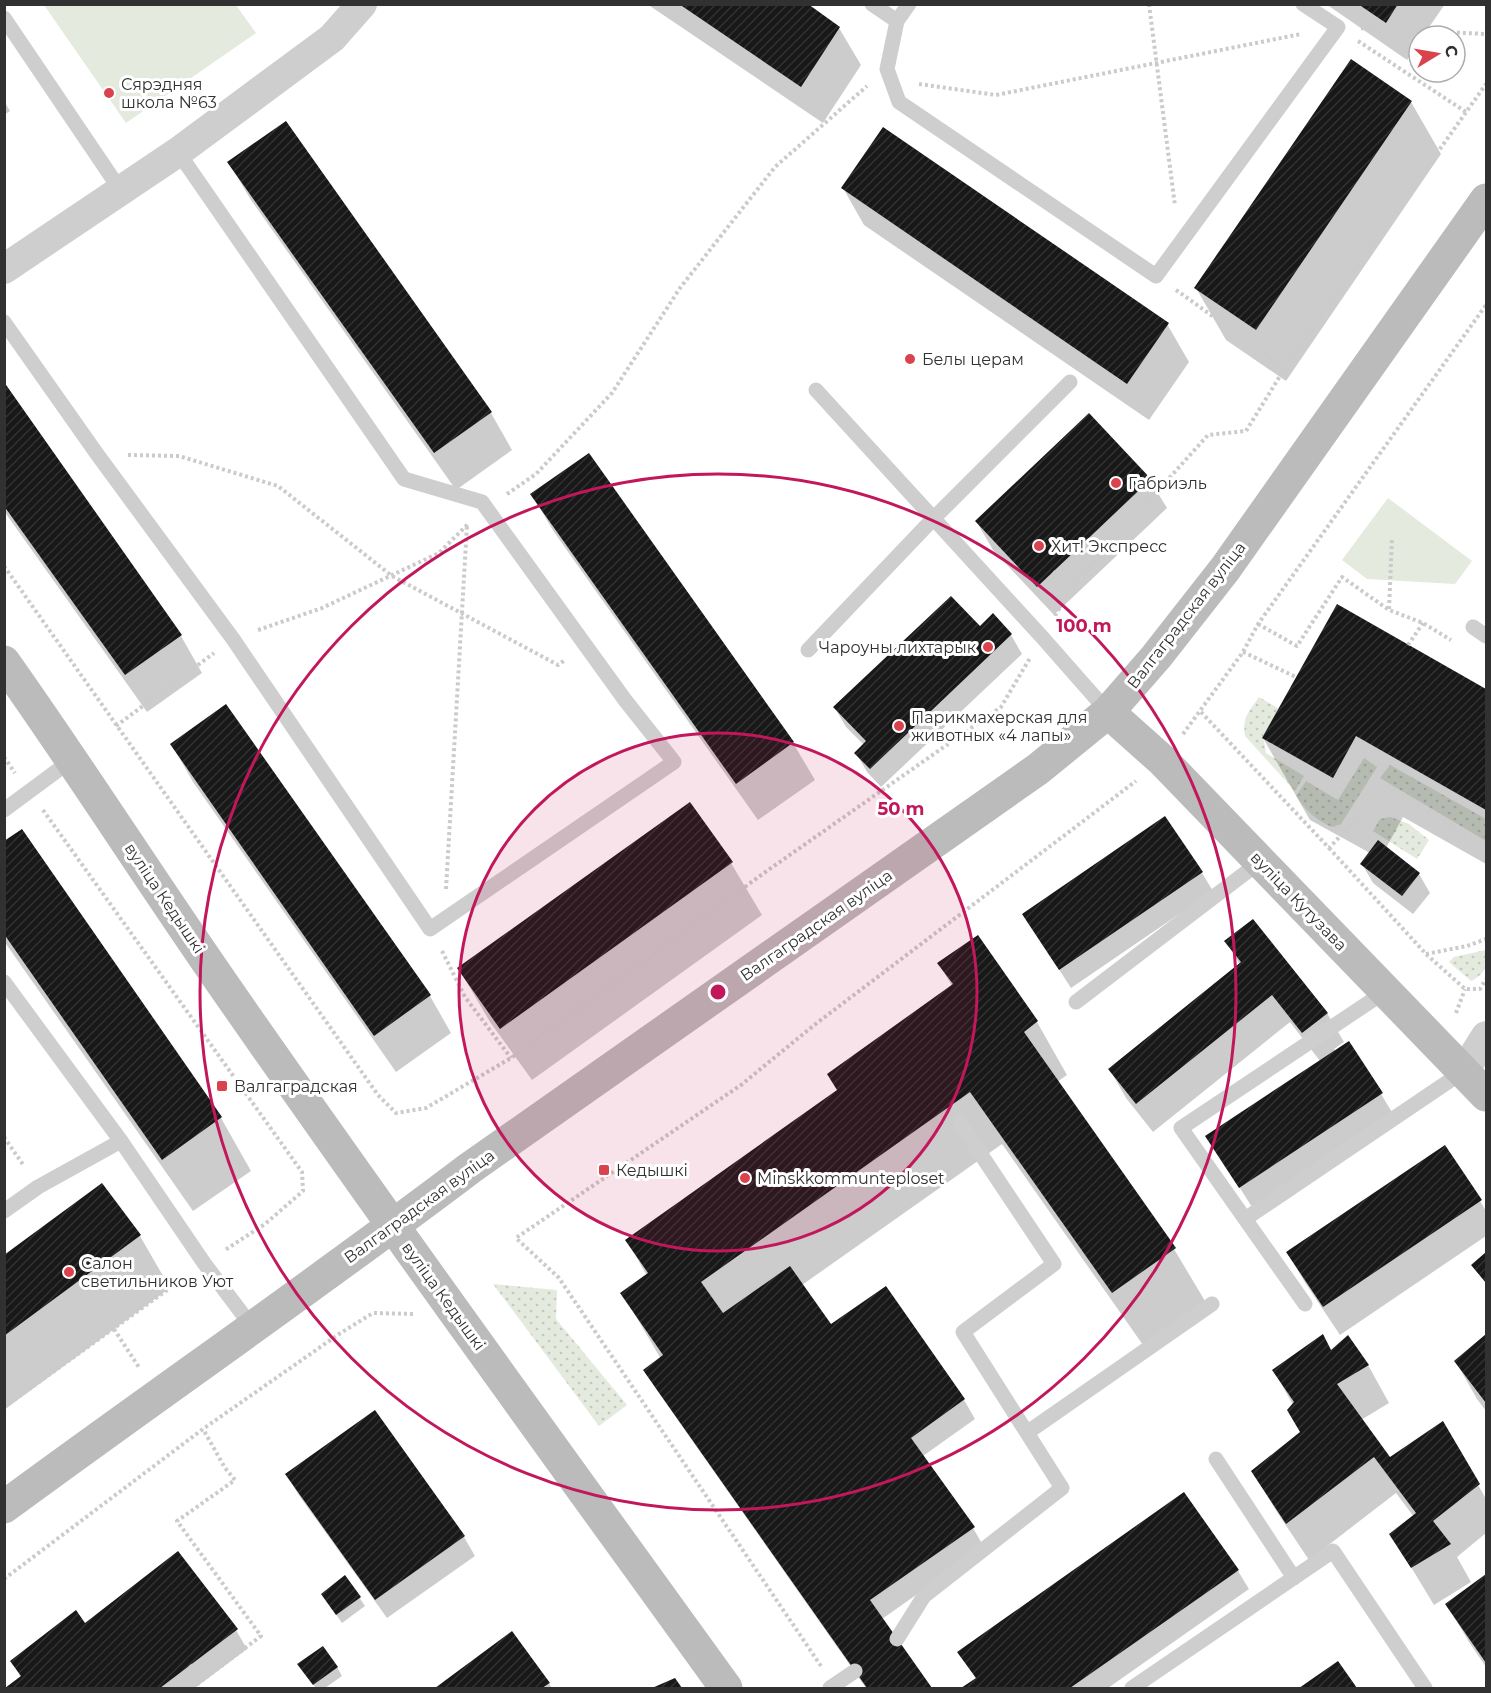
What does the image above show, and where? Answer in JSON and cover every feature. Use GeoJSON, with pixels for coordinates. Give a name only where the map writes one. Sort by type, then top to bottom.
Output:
{"type":"FeatureCollection","features":[{"type":"Feature","properties":{"kind":"main road","name":"Валгаградская вуліца"},"geometry":{"type":"LineString","coordinates":[[4,1508],[480,1161],[1038,769],[1108,712],[1156,657],[1225,569],[1486,200]]}},
{"type":"Feature","properties":{"kind":"main road","name":"вуліца Кедышкі"},"geometry":{"type":"LineString","coordinates":[[4,662],[73,759],[228,992],[726,1689]]}},
{"type":"Feature","properties":{"kind":"main road","name":"вуліца Кутузава"},"geometry":{"type":"LineString","coordinates":[[1108,712],[1163,761],[1486,1095]]}},
{"type":"Feature","properties":{"kind":"street"},"geometry":{"type":"LineString","coordinates":[[4,269],[178,152],[332,38],[362,4]]}},
{"type":"Feature","properties":{"kind":"street"},"geometry":{"type":"LineString","coordinates":[[1464,1071],[1486,1036]]}},
{"type":"Feature","properties":{"kind":"lane"},"geometry":{"type":"LineString","coordinates":[[872,4],[897,21]]}},
{"type":"Feature","properties":{"kind":"lane"},"geometry":{"type":"LineString","coordinates":[[909,4],[897,21],[889,75],[899,102],[1156,276],[1338,27],[1303,4]]}},
{"type":"Feature","properties":{"kind":"lane"},"geometry":{"type":"LineString","coordinates":[[4,18],[122,191]]}},
{"type":"Feature","properties":{"kind":"lane"},"geometry":{"type":"LineString","coordinates":[[4,322],[233,639],[430,929],[674,762],[625,700],[482,502],[404,479],[178,152]]}},
{"type":"Feature","properties":{"kind":"lane"},"geometry":{"type":"LineString","coordinates":[[808,651],[933,519],[1070,382]]}},
{"type":"Feature","properties":{"kind":"lane"},"geometry":{"type":"LineString","coordinates":[[816,390],[1108,712]]}},
{"type":"Feature","properties":{"kind":"lane"},"geometry":{"type":"LineString","coordinates":[[1473,627],[1486,636]]}},
{"type":"Feature","properties":{"kind":"lane"},"geometry":{"type":"LineString","coordinates":[[4,810],[73,759]]}},
{"type":"Feature","properties":{"kind":"lane"},"geometry":{"type":"LineString","coordinates":[[1076,1002],[1261,861]]}},
{"type":"Feature","properties":{"kind":"lane"},"geometry":{"type":"LineString","coordinates":[[4,982],[121,1141],[204,1263],[253,1328]]}},
{"type":"Feature","properties":{"kind":"lane"},"geometry":{"type":"LineString","coordinates":[[1305,1304],[1181,1128],[1386,991]]}},
{"type":"Feature","properties":{"kind":"lane"},"geometry":{"type":"LineString","coordinates":[[1245,1219],[1464,1071]]}},
{"type":"Feature","properties":{"kind":"lane"},"geometry":{"type":"LineString","coordinates":[[897,1639],[924,1596],[1062,1488],[963,1332],[1054,1264],[960,1123]]}},
{"type":"Feature","properties":{"kind":"lane"},"geometry":{"type":"LineString","coordinates":[[4,1211],[38,1186],[121,1141]]}},
{"type":"Feature","properties":{"kind":"lane"},"geometry":{"type":"LineString","coordinates":[[1028,1432],[1212,1304]]}},
{"type":"Feature","properties":{"kind":"lane"},"geometry":{"type":"LineString","coordinates":[[1216,1459],[1294,1578]]}},
{"type":"Feature","properties":{"kind":"lane"},"geometry":{"type":"LineString","coordinates":[[1132,1689],[1333,1551],[1425,1689]]}},
{"type":"Feature","properties":{"kind":"lane"},"geometry":{"type":"LineString","coordinates":[[832,1687],[855,1671]]}},
{"type":"Feature","properties":{"kind":"path"},"geometry":{"type":"LineString","coordinates":[[1149,4],[1180,243]]}},
{"type":"Feature","properties":{"kind":"path"},"geometry":{"type":"LineString","coordinates":[[1338,27],[1466,112]]}},
{"type":"Feature","properties":{"kind":"path"},"geometry":{"type":"LineString","coordinates":[[116,726],[233,639],[322,608],[439,553],[467,524],[536,474],[612,393],[680,288],[775,167],[889,75],[996,95],[1338,27],[1486,34]]}},
{"type":"Feature","properties":{"kind":"path"},"geometry":{"type":"LineString","coordinates":[[4,566],[378,1095],[396,1113],[426,1108],[511,1058],[764,873],[1001,707],[1073,585],[1208,435],[1246,431],[1285,368],[1486,84]]}},
{"type":"Feature","properties":{"kind":"path"},"geometry":{"type":"LineString","coordinates":[[1156,276],[1285,368]]}},
{"type":"Feature","properties":{"kind":"path"},"geometry":{"type":"LineString","coordinates":[[98,454],[179,456],[278,486],[392,576],[558,665],[586,645]]}},
{"type":"Feature","properties":{"kind":"path"},"geometry":{"type":"LineString","coordinates":[[444,920],[467,524]]}},
{"type":"Feature","properties":{"kind":"path"},"geometry":{"type":"LineString","coordinates":[[1389,610],[1392,538]]}},
{"type":"Feature","properties":{"kind":"path"},"geometry":{"type":"LineString","coordinates":[[1053,572],[1073,585]]}},
{"type":"Feature","properties":{"kind":"path"},"geometry":{"type":"LineString","coordinates":[[1258,624],[1297,646],[1342,577],[1389,610],[1424,623],[1460,645]]}},
{"type":"Feature","properties":{"kind":"path"},"geometry":{"type":"LineString","coordinates":[[1408,645],[1424,623]]}},
{"type":"Feature","properties":{"kind":"path"},"geometry":{"type":"LineString","coordinates":[[1243,652],[1296,677]]}},
{"type":"Feature","properties":{"kind":"path"},"geometry":{"type":"LineString","coordinates":[[1201,712],[1426,954],[1465,989],[1480,989],[1486,979]]}},
{"type":"Feature","properties":{"kind":"path"},"geometry":{"type":"LineString","coordinates":[[4,757],[302,1172],[303,1191],[265,1224],[204,1263],[4,1407]]}},
{"type":"Feature","properties":{"kind":"path"},"geometry":{"type":"LineString","coordinates":[[1329,848],[1387,787],[1486,846]]}},
{"type":"Feature","properties":{"kind":"path"},"geometry":{"type":"LineString","coordinates":[[430,929],[465,997],[511,1058]]}},
{"type":"Feature","properties":{"kind":"path"},"geometry":{"type":"LineString","coordinates":[[1426,954],[1467,946],[1486,939]]}},
{"type":"Feature","properties":{"kind":"path"},"geometry":{"type":"LineString","coordinates":[[4,1137],[38,1186]]}},
{"type":"Feature","properties":{"kind":"path"},"geometry":{"type":"LineString","coordinates":[[516,1238],[559,1278],[832,1687]]}},
{"type":"Feature","properties":{"kind":"path"},"geometry":{"type":"LineString","coordinates":[[4,1579],[203,1430],[373,1313],[414,1314]]}},
{"type":"Feature","properties":{"kind":"path"},"geometry":{"type":"LineString","coordinates":[[114,1329],[157,1395]]}},
{"type":"Feature","properties":{"kind":"path"},"geometry":{"type":"LineString","coordinates":[[192,1689],[261,1636],[177,1521],[235,1480],[225,1468],[203,1430]]}},
{"type":"Feature","properties":{"kind":"path"},"geometry":{"type":"LineString","coordinates":[[190,1665],[203,1681]]}},
{"type":"Feature","properties":{"kind":"shaded area"},"geometry":{"type":"Polygon","coordinates":[[[44,5],[236,5],[256,33],[126,123],[44,5]]]}},
{"type":"Feature","properties":{"kind":"shaded area"},"geometry":{"type":"Polygon","coordinates":[[[1388,498],[1472,561],[1455,584],[1367,579],[1342,560],[1388,498]]]}},
{"type":"Feature","properties":{"kind":"shaded area"},"geometry":{"type":"Polygon","coordinates":[[[1259,697],[1283,711],[1263,735],[1266,753],[1304,776],[1295,791],[1245,736],[1245,719],[1259,697]]]}},
{"type":"Feature","properties":{"kind":"shaded area"},"geometry":{"type":"Polygon","coordinates":[[[1364,758],[1377,767],[1341,824],[1332,827],[1316,818],[1296,796],[1306,781],[1338,800],[1364,758]]]}},
{"type":"Feature","properties":{"kind":"shaded area"},"geometry":{"type":"Polygon","coordinates":[[[1390,765],[1486,819],[1486,841],[1380,778],[1390,765]]]}},
{"type":"Feature","properties":{"kind":"shaded area"},"geometry":{"type":"Polygon","coordinates":[[[1391,817],[1409,824],[1429,840],[1417,859],[1373,831],[1380,819],[1391,817]]]}},
{"type":"Feature","properties":{"kind":"shaded area"},"geometry":{"type":"Polygon","coordinates":[[[1486,950],[1483,972],[1471,981],[1449,962],[1454,957],[1486,950]]]}},
{"type":"Feature","properties":{"kind":"shaded area"},"geometry":{"type":"Polygon","coordinates":[[[493,1284],[557,1290],[556,1319],[627,1405],[599,1426],[493,1284]]]}},
{"type":"Feature","properties":{"kind":"building"},"geometry":{"type":"Polygon","coordinates":[[[679,4],[808,4],[840,27],[801,87],[679,4]]]}},
{"type":"Feature","properties":{"kind":"building"},"geometry":{"type":"Polygon","coordinates":[[[1358,4],[1398,4],[1386,23],[1358,4]]]}},
{"type":"Feature","properties":{"kind":"building"},"geometry":{"type":"Polygon","coordinates":[[[1351,59],[1412,101],[1256,330],[1194,288],[1351,59]]]}},
{"type":"Feature","properties":{"kind":"building"},"geometry":{"type":"Polygon","coordinates":[[[286,121],[492,412],[434,453],[227,162],[286,121]]]}},
{"type":"Feature","properties":{"kind":"building"},"geometry":{"type":"Polygon","coordinates":[[[883,127],[1169,323],[1127,384],[841,188],[883,127]]]}},
{"type":"Feature","properties":{"kind":"building"},"geometry":{"type":"Polygon","coordinates":[[[4,382],[182,635],[125,675],[4,506],[4,382]]]}},
{"type":"Feature","properties":{"kind":"building"},"geometry":{"type":"Polygon","coordinates":[[[1089,413],[1151,479],[1037,587],[975,521],[1089,413]]]}},
{"type":"Feature","properties":{"kind":"building"},"geometry":{"type":"Polygon","coordinates":[[[589,453],[794,742],[736,784],[530,494],[589,453]]]}},
{"type":"Feature","properties":{"kind":"building"},"geometry":{"type":"Polygon","coordinates":[[[951,596],[980,626],[993,613],[1012,634],[870,769],[854,753],[866,741],[833,707],[951,596]]]}},
{"type":"Feature","properties":{"kind":"building"},"geometry":{"type":"Polygon","coordinates":[[[1337,604],[1486,689],[1486,810],[1356,736],[1333,778],[1262,738],[1337,604]]]}},
{"type":"Feature","properties":{"kind":"building"},"geometry":{"type":"Polygon","coordinates":[[[226,704],[431,995],[374,1036],[170,744],[226,704]]]}},
{"type":"Feature","properties":{"kind":"building"},"geometry":{"type":"Polygon","coordinates":[[[690,802],[733,862],[500,1029],[457,968],[690,802]]]}},
{"type":"Feature","properties":{"kind":"building"},"geometry":{"type":"Polygon","coordinates":[[[1165,816],[1203,872],[1059,970],[1022,914],[1165,816]]]}},
{"type":"Feature","properties":{"kind":"building"},"geometry":{"type":"Polygon","coordinates":[[[22,829],[222,1117],[162,1160],[4,934],[4,841],[22,829]]]}},
{"type":"Feature","properties":{"kind":"building"},"geometry":{"type":"Polygon","coordinates":[[[1378,840],[1420,873],[1402,896],[1360,864],[1378,840]]]}},
{"type":"Feature","properties":{"kind":"building"},"geometry":{"type":"Polygon","coordinates":[[[1253,919],[1328,1013],[1302,1033],[1272,995],[1136,1104],[1108,1069],[1241,962],[1224,941],[1253,919]]]}},
{"type":"Feature","properties":{"kind":"building"},"geometry":{"type":"Polygon","coordinates":[[[978,935],[1038,1021],[1024,1032],[1176,1248],[1112,1293],[970,1092],[701,1282],[723,1313],[790,1266],[831,1324],[886,1286],[965,1399],[911,1438],[975,1527],[870,1600],[932,1688],[867,1688],[643,1370],[663,1355],[620,1293],[648,1273],[625,1240],[837,1090],[827,1074],[953,984],[937,963],[978,935]]]}},
{"type":"Feature","properties":{"kind":"building"},"geometry":{"type":"Polygon","coordinates":[[[1349,1041],[1383,1093],[1239,1188],[1205,1136],[1349,1041]]]}},
{"type":"Feature","properties":{"kind":"building"},"geometry":{"type":"Polygon","coordinates":[[[1445,1145],[1482,1200],[1323,1307],[1286,1252],[1445,1145]]]}},
{"type":"Feature","properties":{"kind":"building"},"geometry":{"type":"Polygon","coordinates":[[[102,1183],[141,1235],[4,1336],[4,1255],[102,1183]]]}},
{"type":"Feature","properties":{"kind":"building"},"geometry":{"type":"Polygon","coordinates":[[[1486,1252],[1486,1283],[1471,1265],[1486,1252]]]}},
{"type":"Feature","properties":{"kind":"building"},"geometry":{"type":"Polygon","coordinates":[[[1323,1334],[1331,1350],[1348,1335],[1369,1365],[1337,1384],[1390,1457],[1443,1421],[1480,1484],[1433,1521],[1451,1544],[1411,1568],[1389,1534],[1416,1513],[1374,1457],[1286,1524],[1251,1471],[1300,1432],[1287,1410],[1294,1402],[1272,1370],[1323,1334]]]}},
{"type":"Feature","properties":{"kind":"building"},"geometry":{"type":"Polygon","coordinates":[[[1486,1334],[1486,1403],[1454,1361],[1486,1334]]]}},
{"type":"Feature","properties":{"kind":"building"},"geometry":{"type":"Polygon","coordinates":[[[375,1410],[465,1536],[375,1600],[285,1474],[375,1410]]]}},
{"type":"Feature","properties":{"kind":"building"},"geometry":{"type":"Polygon","coordinates":[[[1184,1492],[1239,1570],[1070,1688],[961,1688],[976,1678],[957,1652],[1184,1492]]]}},
{"type":"Feature","properties":{"kind":"building"},"geometry":{"type":"Polygon","coordinates":[[[178,1551],[238,1629],[160,1688],[5,1688],[21,1676],[10,1661],[76,1610],[85,1623],[178,1551]]]}},
{"type":"Feature","properties":{"kind":"building"},"geometry":{"type":"Polygon","coordinates":[[[1486,1574],[1486,1663],[1445,1604],[1486,1574]]]}},
{"type":"Feature","properties":{"kind":"building"},"geometry":{"type":"Polygon","coordinates":[[[345,1575],[361,1597],[336,1615],[321,1594],[345,1575]]]}},
{"type":"Feature","properties":{"kind":"building"},"geometry":{"type":"Polygon","coordinates":[[[512,1631],[550,1683],[542,1688],[435,1688],[512,1631]]]}},
{"type":"Feature","properties":{"kind":"building"},"geometry":{"type":"Polygon","coordinates":[[[323,1646],[338,1667],[313,1685],[297,1664],[323,1646]]]}},
{"type":"Feature","properties":{"kind":"building"},"geometry":{"type":"Polygon","coordinates":[[[1338,1661],[1357,1688],[1299,1688],[1338,1661]]]}},
{"type":"Feature","properties":{"kind":"building"},"geometry":{"type":"Polygon","coordinates":[[[675,1678],[682,1688],[652,1688],[675,1678]]]}},
{"type":"Feature","properties":{"kind":"place","name":"Сярэдняя школа №63"},"geometry":{"type":"Point","coordinates":[109,93]}},
{"type":"Feature","properties":{"kind":"place","name":"Белы церам"},"geometry":{"type":"Point","coordinates":[910,359]}},
{"type":"Feature","properties":{"kind":"place","name":"Габриэль"},"geometry":{"type":"Point","coordinates":[1116,483]}},
{"type":"Feature","properties":{"kind":"place","name":"Хит! Экспресс"},"geometry":{"type":"Point","coordinates":[1039,546]}},
{"type":"Feature","properties":{"kind":"place","name":"Чароуны лихтарык"},"geometry":{"type":"Point","coordinates":[988,647]}},
{"type":"Feature","properties":{"kind":"place","name":"Парикмахерская для животных «4 лапы»"},"geometry":{"type":"Point","coordinates":[899,726]}},
{"type":"Feature","properties":{"kind":"place","name":"Валгаградская"},"geometry":{"type":"Point","coordinates":[222,1086]}},
{"type":"Feature","properties":{"kind":"place","name":"Кедышкі"},"geometry":{"type":"Point","coordinates":[604,1170]}},
{"type":"Feature","properties":{"kind":"place","name":"Minskkommunteploset"},"geometry":{"type":"Point","coordinates":[745,1178]}},
{"type":"Feature","properties":{"kind":"place","name":"Салон светильников Уют"},"geometry":{"type":"Point","coordinates":[69,1272]}}]}
